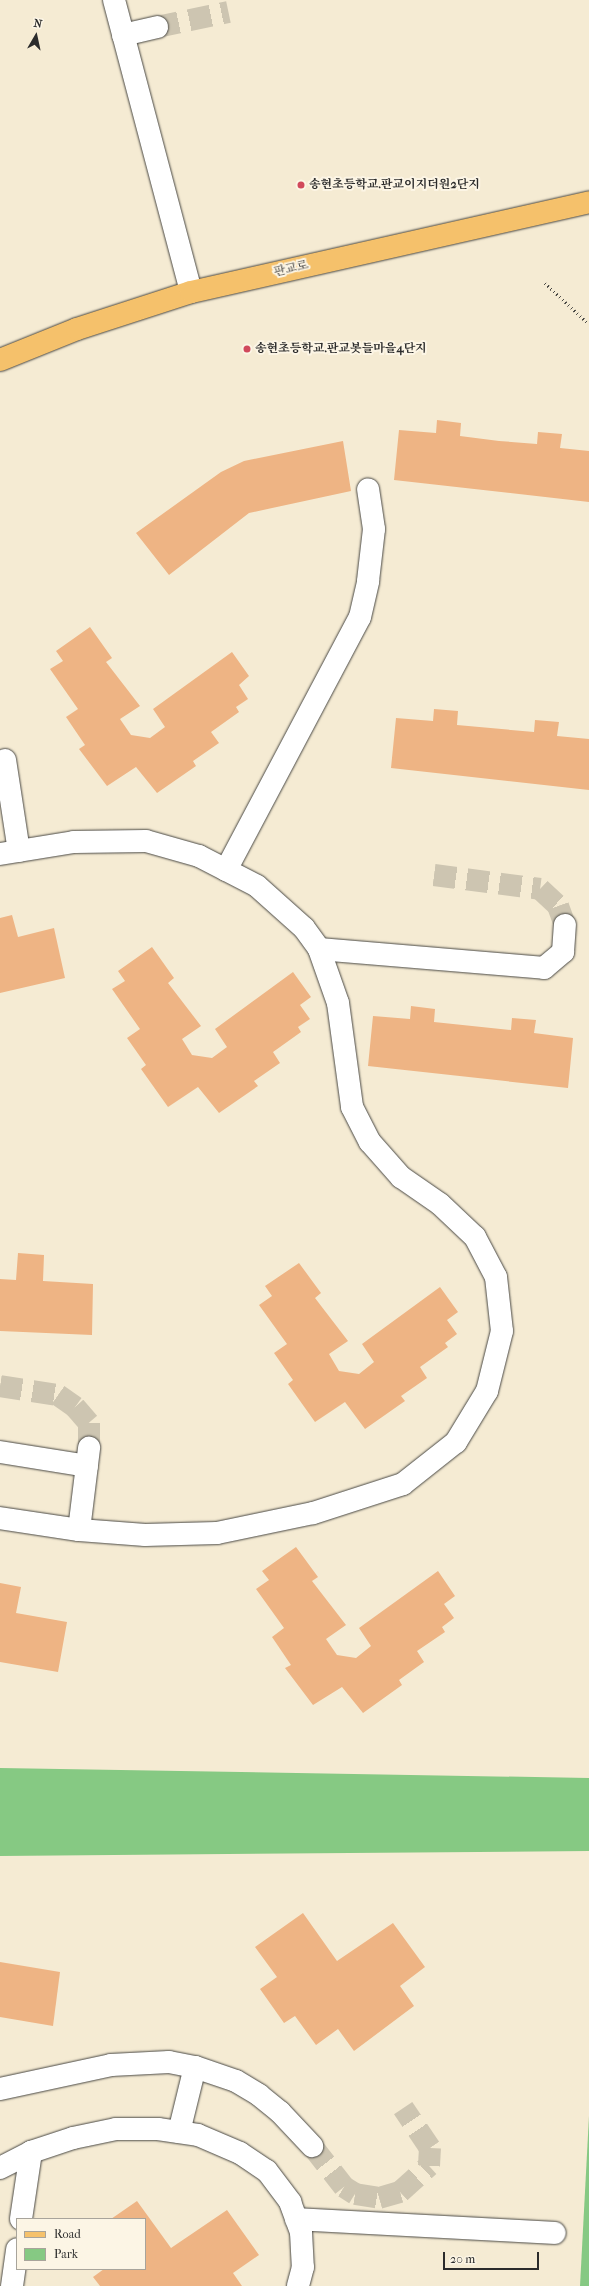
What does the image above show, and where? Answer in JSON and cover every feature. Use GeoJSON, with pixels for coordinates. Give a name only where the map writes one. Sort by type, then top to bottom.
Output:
{"type":"FeatureCollection","features":[{"type":"Feature","properties":{"kind":"main road","name":"판교로"},"geometry":{"type":"LineString","coordinates":[[0,360],[77,329],[191,292],[589,202]]}},
{"type":"Feature","properties":{"kind":"lane"},"geometry":{"type":"LineString","coordinates":[[114,0],[191,292]]}},
{"type":"Feature","properties":{"kind":"lane"},"geometry":{"type":"LineString","coordinates":[[123,34],[157,27]]}},
{"type":"Feature","properties":{"kind":"lane"},"geometry":{"type":"LineString","coordinates":[[226,870],[360,617],[368,581],[374,529],[368,489]]}},
{"type":"Feature","properties":{"kind":"lane"},"geometry":{"type":"LineString","coordinates":[[0,1518],[79,1530],[145,1535],[217,1533],[313,1513],[403,1484],[456,1442],[487,1391],[502,1331],[496,1277],[475,1237],[440,1204],[401,1177],[370,1142],[352,1107],[338,1003],[319,949],[304,928],[257,886],[199,856],[146,841],[74,842],[10,852],[4,784],[5,760]]}},
{"type":"Feature","properties":{"kind":"lane"},"geometry":{"type":"LineString","coordinates":[[319,949],[544,968],[563,952],[565,925]]}},
{"type":"Feature","properties":{"kind":"lane"},"geometry":{"type":"LineString","coordinates":[[0,1452],[88,1457],[79,1530]]}},
{"type":"Feature","properties":{"kind":"lane"},"geometry":{"type":"LineString","coordinates":[[0,2089],[111,2065],[169,2062],[195,2067],[236,2081],[259,2095],[280,2112],[312,2146]]}},
{"type":"Feature","properties":{"kind":"lane"},"geometry":{"type":"LineString","coordinates":[[179,2132],[195,2067]]}},
{"type":"Feature","properties":{"kind":"lane"},"geometry":{"type":"LineString","coordinates":[[0,2168],[31,2152],[73,2138],[116,2129],[158,2128],[198,2135],[240,2153],[267,2171],[290,2202],[301,2232],[303,2267],[298,2286]]}},
{"type":"Feature","properties":{"kind":"lane"},"geometry":{"type":"LineString","coordinates":[[21,2218],[31,2152]]}},
{"type":"Feature","properties":{"kind":"lane"},"geometry":{"type":"LineString","coordinates":[[296,2219],[555,2233]]}},
{"type":"Feature","properties":{"kind":"lane"},"geometry":{"type":"LineString","coordinates":[[12,2286],[16,2256]]}},
{"type":"Feature","properties":{"kind":"path"},"geometry":{"type":"LineString","coordinates":[[545,283],[589,324]]}},
{"type":"Feature","properties":{"kind":"green space"},"geometry":{"type":"Polygon","coordinates":[[[0,1768],[589,1778],[589,1851],[0,1856],[0,1768]]]}},
{"type":"Feature","properties":{"kind":"green space"},"geometry":{"type":"Polygon","coordinates":[[[589,2116],[589,2286],[580,2286],[589,2116]]]}},
{"type":"Feature","properties":{"kind":"building"},"geometry":{"type":"Polygon","coordinates":[[[437,420],[461,423],[460,436],[499,441],[537,444],[538,432],[562,434],[560,448],[589,451],[589,502],[394,480],[399,430],[436,433],[437,420]]]}},
{"type":"Feature","properties":{"kind":"building"},"geometry":{"type":"Polygon","coordinates":[[[343,441],[351,491],[249,513],[169,575],[136,533],[221,472],[244,461],[343,441]]]}},
{"type":"Feature","properties":{"kind":"building"},"geometry":{"type":"Polygon","coordinates":[[[90,627],[112,658],[106,662],[140,706],[120,719],[131,735],[150,738],[165,727],[153,709],[232,652],[249,676],[239,685],[248,699],[236,707],[239,712],[211,732],[219,743],[193,761],[196,766],[157,793],[136,767],[107,786],[79,749],[85,745],[66,717],[78,709],[50,669],[63,661],[56,651],[90,627]]]}},
{"type":"Feature","properties":{"kind":"building"},"geometry":{"type":"Polygon","coordinates":[[[434,709],[458,711],[457,725],[534,732],[535,720],[559,722],[557,736],[589,739],[589,790],[391,768],[396,718],[433,721],[434,709]]]}},
{"type":"Feature","properties":{"kind":"building"},"geometry":{"type":"Polygon","coordinates":[[[12,915],[18,937],[54,928],[65,978],[0,993],[0,918],[12,915]]]}},
{"type":"Feature","properties":{"kind":"building"},"geometry":{"type":"Polygon","coordinates":[[[152,947],[174,978],[168,983],[201,1026],[182,1039],[192,1055],[212,1058],[227,1047],[215,1029],[293,972],[311,997],[300,1005],[310,1019],[298,1027],[301,1032],[273,1052],[280,1063],[254,1081],[258,1086],[219,1113],[198,1087],[168,1107],[141,1069],[146,1065],[127,1038],[140,1029],[112,989],[125,981],[118,971],[152,947]]]}},
{"type":"Feature","properties":{"kind":"building"},"geometry":{"type":"Polygon","coordinates":[[[411,1006],[435,1009],[434,1022],[511,1030],[512,1018],[536,1020],[534,1033],[573,1038],[568,1088],[368,1066],[373,1016],[410,1019],[411,1006]]]}},
{"type":"Feature","properties":{"kind":"building"},"geometry":{"type":"Polygon","coordinates":[[[18,1253],[44,1255],[43,1281],[93,1284],[92,1335],[0,1331],[0,1279],[16,1280],[18,1253]]]}},
{"type":"Feature","properties":{"kind":"building"},"geometry":{"type":"Polygon","coordinates":[[[299,1263],[321,1293],[315,1298],[348,1341],[329,1354],[339,1371],[359,1374],[374,1362],[362,1344],[440,1287],[458,1312],[447,1320],[457,1334],[445,1343],[448,1347],[420,1367],[427,1378],[401,1396],[405,1401],[365,1429],[345,1402],[315,1422],[288,1384],[293,1380],[274,1353],[287,1344],[259,1305],[272,1296],[265,1286],[299,1263]]]}},
{"type":"Feature","properties":{"kind":"building"},"geometry":{"type":"Polygon","coordinates":[[[296,1547],[318,1577],[312,1581],[346,1625],[326,1639],[337,1655],[356,1658],[371,1646],[359,1628],[438,1571],[455,1596],[444,1604],[454,1618],[442,1627],[445,1632],[417,1651],[424,1662],[399,1680],[402,1685],[363,1713],[342,1687],[313,1705],[285,1668],[291,1665],[272,1637],[284,1628],[256,1589],[269,1580],[262,1571],[296,1547]]]}},
{"type":"Feature","properties":{"kind":"building"},"geometry":{"type":"Polygon","coordinates":[[[0,1583],[21,1587],[16,1613],[67,1622],[58,1672],[0,1662],[0,1583]]]}},
{"type":"Feature","properties":{"kind":"building"},"geometry":{"type":"Polygon","coordinates":[[[303,1913],[337,1961],[393,1923],[425,1967],[400,1986],[414,2006],[354,2051],[338,2029],[316,2045],[295,2016],[284,2023],[260,1989],[277,1977],[255,1947],[303,1913]]]}},
{"type":"Feature","properties":{"kind":"building"},"geometry":{"type":"Polygon","coordinates":[[[0,1962],[60,1972],[53,2026],[0,2017],[0,1962]]]}},
{"type":"Feature","properties":{"kind":"building"},"geometry":{"type":"Polygon","coordinates":[[[137,2201],[171,2248],[227,2210],[259,2255],[233,2273],[242,2286],[100,2286],[93,2277],[103,2270],[146,2270],[146,2218],[112,2218],[137,2201]]]}},
{"type":"Feature","properties":{"kind":"tunnel"},"geometry":{"type":"LineString","coordinates":[[157,27],[228,12]]}},
{"type":"Feature","properties":{"kind":"tunnel"},"geometry":{"type":"LineString","coordinates":[[434,875],[540,889],[558,906],[565,925]]}},
{"type":"Feature","properties":{"kind":"tunnel"},"geometry":{"type":"LineString","coordinates":[[0,1386],[58,1395],[75,1407],[89,1423],[89,1448]]}},
{"type":"Feature","properties":{"kind":"tunnel"},"geometry":{"type":"LineString","coordinates":[[312,2146],[344,2187],[355,2194],[379,2198],[400,2192],[429,2166],[430,2148],[403,2108]]}},
{"type":"Feature","properties":{"kind":"place","name":"송현초등학교.판교이지더원2단지"},"geometry":{"type":"Point","coordinates":[301,185]}},
{"type":"Feature","properties":{"kind":"place","name":"송현초등학교.판교봇들마을4단지"},"geometry":{"type":"Point","coordinates":[247,349]}}]}
